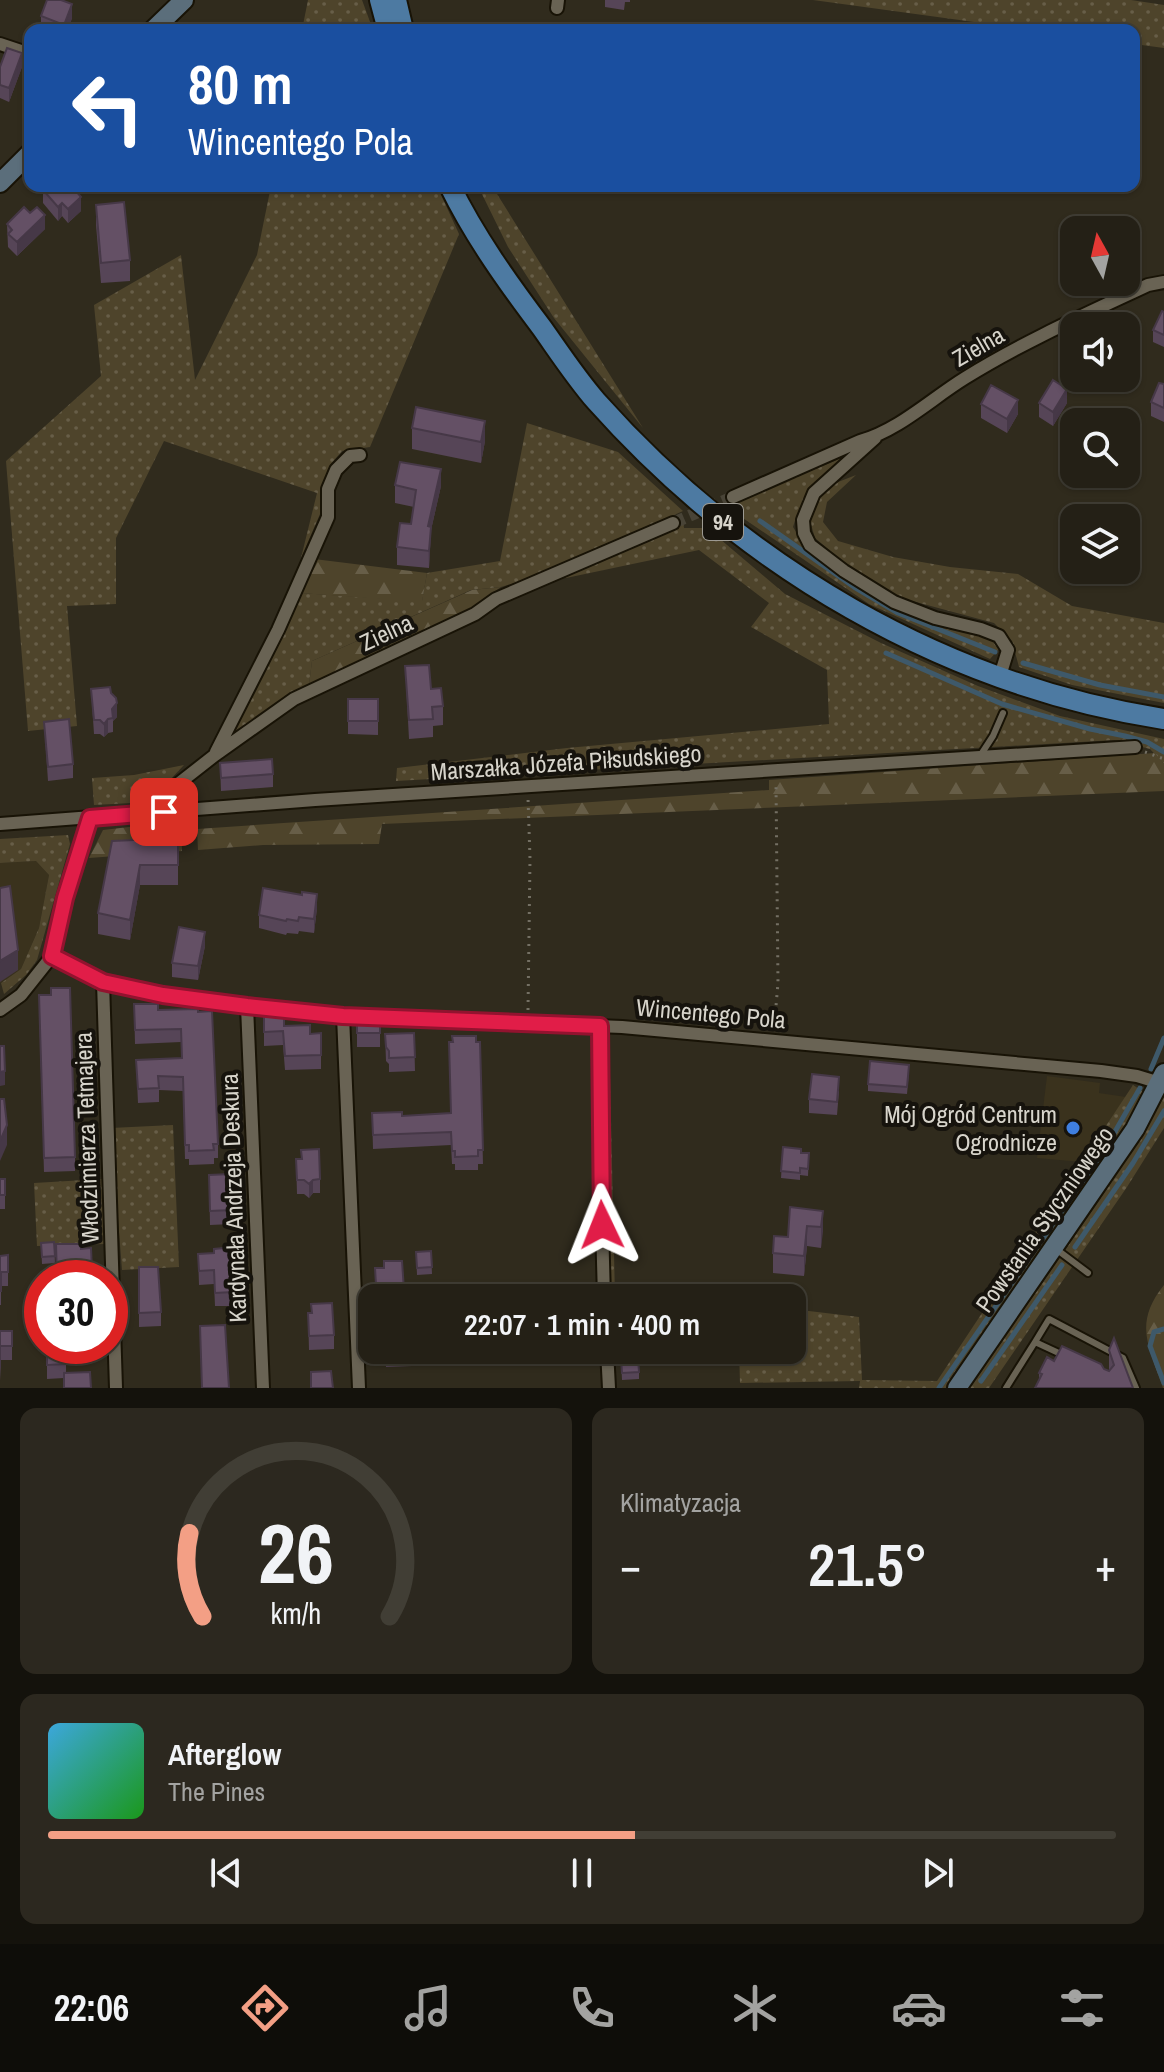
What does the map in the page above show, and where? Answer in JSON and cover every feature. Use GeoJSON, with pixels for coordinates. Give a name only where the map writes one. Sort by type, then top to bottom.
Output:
{"type":"FeatureCollection","features":[{"type":"Feature","properties":{"kind":"main road"},"geometry":{"type":"LineString","coordinates":[[159,24],[184,0]]}},
{"type":"Feature","properties":{"kind":"main road"},"geometry":{"type":"LineString","coordinates":[[380,0],[386,24]]}},
{"type":"Feature","properties":{"kind":"main road"},"geometry":{"type":"LineString","coordinates":[[396,0],[402,24]]}},
{"type":"Feature","properties":{"kind":"main road"},"geometry":{"type":"LineString","coordinates":[[0,183],[24,159]]}},
{"type":"Feature","properties":{"kind":"main road","name":"94"},"geometry":{"type":"LineString","coordinates":[[453,192],[466,218],[511,287],[595,399],[696,501],[760,551],[827,596],[895,633],[1051,694],[1160,721]]}},
{"type":"Feature","properties":{"kind":"main road","name":"94"},"geometry":{"type":"LineString","coordinates":[[468,192],[511,287]]}},
{"type":"Feature","properties":{"kind":"main road","name":"Powstania Styczniowego"},"geometry":{"type":"LineString","coordinates":[[957,1388],[1135,1129],[1162,1078]]}},
{"type":"Feature","properties":{"kind":"street"},"geometry":{"type":"LineString","coordinates":[[0,44],[24,52]]}},
{"type":"Feature","properties":{"kind":"street","name":"Zielna"},"geometry":{"type":"LineString","coordinates":[[733,497],[877,436],[965,377],[1025,344],[1148,285],[1164,282]]}},
{"type":"Feature","properties":{"kind":"street"},"geometry":{"type":"LineString","coordinates":[[877,436],[814,493],[803,520],[804,533],[810,545],[844,571],[894,602],[935,618],[999,636],[1008,650],[1000,676]]}},
{"type":"Feature","properties":{"kind":"street"},"geometry":{"type":"LineString","coordinates":[[215,755],[278,630],[328,517],[328,489],[336,470],[350,456],[360,455]]}},
{"type":"Feature","properties":{"kind":"street","name":"Zielna"},"geometry":{"type":"LineString","coordinates":[[138,815],[294,699],[475,614],[496,599],[673,523]]}},
{"type":"Feature","properties":{"kind":"street","name":"Marszałka Józefa Piłsudskiego"},"geometry":{"type":"LineString","coordinates":[[0,824],[774,769],[1135,747]]}},
{"type":"Feature","properties":{"kind":"street"},"geometry":{"type":"LineString","coordinates":[[0,1010],[21,995],[52,956],[65,898],[90,818]]}},
{"type":"Feature","properties":{"kind":"street","name":"Wincentego Pola"},"geometry":{"type":"LineString","coordinates":[[52,956],[103,982],[163,995],[247,1006],[343,1016],[600,1026],[1162,1078]]}},
{"type":"Feature","properties":{"kind":"street","name":"Włodzimierza Tetmajera"},"geometry":{"type":"LineString","coordinates":[[103,982],[116,1388]]}},
{"type":"Feature","properties":{"kind":"street","name":"Kardynała Andrzeja Deskura"},"geometry":{"type":"LineString","coordinates":[[247,1006],[263,1388]]}},
{"type":"Feature","properties":{"kind":"street"},"geometry":{"type":"LineString","coordinates":[[343,1016],[359,1388]]}},
{"type":"Feature","properties":{"kind":"street"},"geometry":{"type":"LineString","coordinates":[[600,1026],[599,1130],[604,1284]]}},
{"type":"Feature","properties":{"kind":"street"},"geometry":{"type":"LineString","coordinates":[[608,1364],[609,1388]]}},
{"type":"Feature","properties":{"kind":"lane"},"geometry":{"type":"LineString","coordinates":[[979,758],[1003,713]]}},
{"type":"Feature","properties":{"kind":"lane"},"geometry":{"type":"LineString","coordinates":[[1055,1248],[1088,1273]]}},
{"type":"Feature","properties":{"kind":"lane"},"geometry":{"type":"LineString","coordinates":[[1006,1388],[1049,1319],[1123,1358],[1136,1388]]}},
{"type":"Feature","properties":{"kind":"lane"},"geometry":{"type":"LineString","coordinates":[[1035,1342],[1075,1360]]}},
{"type":"Feature","properties":{"kind":"path"},"geometry":{"type":"LineString","coordinates":[[1135,747],[1164,759]]}},
{"type":"Feature","properties":{"kind":"path"},"geometry":{"type":"LineString","coordinates":[[773,1041],[778,983],[774,769]]}},
{"type":"Feature","properties":{"kind":"path"},"geometry":{"type":"LineString","coordinates":[[527,786],[530,859],[528,1023]]}},
{"type":"Feature","properties":{"kind":"shaded area"},"geometry":{"type":"Polygon","coordinates":[[[36,861],[49,875],[39,928],[21,969],[0,983],[0,863],[36,861]]]}},
{"type":"Feature","properties":{"kind":"shaded area","name":"Mój Ogród Centrum Ogrodnicze"},"geometry":{"type":"Polygon","coordinates":[[[1047,1076],[1100,1083],[1099,1093],[1126,1097],[1082,1162],[1037,1158],[1047,1076]]]}},
{"type":"Feature","properties":{"kind":"green space"},"geometry":{"type":"Polygon","coordinates":[[[308,0],[362,0],[371,24],[303,24],[308,0]]]}},
{"type":"Feature","properties":{"kind":"green space"},"geometry":{"type":"Polygon","coordinates":[[[813,0],[1131,0],[1164,5],[1164,48],[1140,45],[1140,24],[989,24],[813,0]]]}},
{"type":"Feature","properties":{"kind":"green space"},"geometry":{"type":"Polygon","coordinates":[[[270,192],[440,192],[459,234],[370,447],[342,451],[330,465],[321,493],[320,514],[301,558],[317,493],[164,441],[116,538],[116,604],[67,606],[77,726],[28,731],[6,461],[101,376],[94,305],[181,255],[195,380],[257,255],[270,192]]]}},
{"type":"Feature","properties":{"kind":"green space"},"geometry":{"type":"Polygon","coordinates":[[[481,192],[496,192],[643,428],[554,318],[508,247],[481,192]]]}},
{"type":"Feature","properties":{"kind":"green space"},"geometry":{"type":"Polygon","coordinates":[[[527,423],[618,452],[683,511],[535,577],[501,587],[471,590],[312,661],[309,685],[233,732],[300,593],[422,601],[427,573],[500,561],[527,423]]]}},
{"type":"Feature","properties":{"kind":"green space"},"geometry":{"type":"Polygon","coordinates":[[[849,455],[815,486],[802,504],[793,527],[806,548],[874,597],[935,622],[991,639],[999,649],[990,659],[869,604],[734,512],[733,503],[849,455]]]}},
{"type":"Feature","properties":{"kind":"green space"},"geometry":{"type":"Polygon","coordinates":[[[856,475],[827,502],[823,522],[838,541],[893,557],[1018,574],[1072,606],[1164,623],[1164,703],[1072,685],[1019,667],[1012,641],[994,623],[890,595],[854,571],[815,538],[810,521],[815,502],[833,484],[856,475]]]}},
{"type":"Feature","properties":{"kind":"green space"},"geometry":{"type":"Polygon","coordinates":[[[683,522],[684,528],[707,528],[785,594],[881,643],[978,686],[1060,716],[1164,739],[1164,764],[1150,749],[1115,740],[396,781],[397,768],[567,748],[829,724],[827,670],[751,627],[769,603],[699,550],[566,578],[564,574],[683,522]]]}},
{"type":"Feature","properties":{"kind":"green space"},"geometry":{"type":"Polygon","coordinates":[[[314,559],[427,573],[422,602],[300,593],[314,559]]]}},
{"type":"Feature","properties":{"kind":"green space"},"geometry":{"type":"Polygon","coordinates":[[[501,587],[470,609],[309,685],[312,661],[472,590],[501,587]]]}},
{"type":"Feature","properties":{"kind":"green space"},"geometry":{"type":"Polygon","coordinates":[[[1155,753],[1164,764],[1164,791],[382,824],[379,844],[263,845],[198,850],[197,829],[769,790],[769,780],[1155,753]]]}},
{"type":"Feature","properties":{"kind":"green space"},"geometry":{"type":"Polygon","coordinates":[[[184,765],[149,802],[94,805],[92,778],[134,775],[184,765]]]}},
{"type":"Feature","properties":{"kind":"green space"},"geometry":{"type":"Polygon","coordinates":[[[181,821],[182,851],[89,858],[103,830],[181,821]]]}},
{"type":"Feature","properties":{"kind":"green space"},"geometry":{"type":"Polygon","coordinates":[[[68,835],[70,844],[37,960],[26,975],[4,994],[1,983],[21,969],[39,928],[49,875],[36,861],[0,863],[0,839],[68,835]]]}},
{"type":"Feature","properties":{"kind":"green space"},"geometry":{"type":"Polygon","coordinates":[[[603,1032],[609,1032],[615,1284],[609,1284],[603,1032]]]}},
{"type":"Feature","properties":{"kind":"green space"},"geometry":{"type":"Polygon","coordinates":[[[1133,1085],[1145,1093],[1096,1172],[946,1388],[859,1388],[860,1381],[740,1383],[739,1364],[806,1364],[806,1311],[859,1317],[862,1380],[937,1381],[1133,1085]]]}},
{"type":"Feature","properties":{"kind":"green space"},"geometry":{"type":"Polygon","coordinates":[[[1164,1096],[1164,1128],[1127,1187],[989,1388],[970,1388],[1101,1198],[1164,1096]]]}},
{"type":"Feature","properties":{"kind":"green space"},"geometry":{"type":"Polygon","coordinates":[[[173,1125],[179,1267],[128,1270],[128,1260],[121,1260],[111,1128],[173,1125]]]}},
{"type":"Feature","properties":{"kind":"green space"},"geometry":{"type":"Polygon","coordinates":[[[102,1179],[105,1244],[37,1246],[34,1183],[102,1179]]]}},
{"type":"Feature","properties":{"kind":"green space"},"geometry":{"type":"Polygon","coordinates":[[[1164,1285],[1163,1388],[1149,1347],[1146,1324],[1154,1299],[1164,1285]]]}},
{"type":"Feature","properties":{"kind":"building"},"geometry":{"type":"Polygon","coordinates":[[[47,0],[72,4],[64,24],[41,16],[47,0]]]}},
{"type":"Feature","properties":{"kind":"building"},"geometry":{"type":"Polygon","coordinates":[[[7,48],[22,53],[9,88],[0,85],[0,67],[7,48]]]}},
{"type":"Feature","properties":{"kind":"building"},"geometry":{"type":"Polygon","coordinates":[[[45,192],[77,192],[81,197],[68,209],[62,203],[58,207],[45,192]]]}},
{"type":"Feature","properties":{"kind":"building"},"geometry":{"type":"Polygon","coordinates":[[[124,202],[130,260],[101,263],[96,205],[124,202]]]}},
{"type":"Feature","properties":{"kind":"building"},"geometry":{"type":"Polygon","coordinates":[[[24,207],[30,213],[37,207],[45,215],[17,242],[8,234],[12,230],[7,224],[24,207]]]}},
{"type":"Feature","properties":{"kind":"building"},"geometry":{"type":"Polygon","coordinates":[[[1164,312],[1164,335],[1153,330],[1164,312]]]}},
{"type":"Feature","properties":{"kind":"building"},"geometry":{"type":"Polygon","coordinates":[[[1053,380],[1060,384],[1060,392],[1065,392],[1053,412],[1039,403],[1053,380]]]}},
{"type":"Feature","properties":{"kind":"building"},"geometry":{"type":"Polygon","coordinates":[[[1159,383],[1164,384],[1164,408],[1151,402],[1159,383]]]}},
{"type":"Feature","properties":{"kind":"building"},"geometry":{"type":"Polygon","coordinates":[[[991,385],[1018,400],[1007,419],[981,404],[991,385]]]}},
{"type":"Feature","properties":{"kind":"building"},"geometry":{"type":"Polygon","coordinates":[[[416,407],[485,421],[481,442],[412,428],[416,407]]]}},
{"type":"Feature","properties":{"kind":"building"},"geometry":{"type":"Polygon","coordinates":[[[400,462],[441,469],[428,526],[431,527],[429,551],[397,547],[400,523],[411,524],[416,490],[395,485],[400,462]]]}},
{"type":"Feature","properties":{"kind":"building"},"geometry":{"type":"Polygon","coordinates":[[[429,665],[431,689],[441,688],[443,706],[432,707],[433,719],[409,720],[405,666],[429,665]]]}},
{"type":"Feature","properties":{"kind":"building"},"geometry":{"type":"Polygon","coordinates":[[[110,687],[117,703],[112,709],[113,718],[104,724],[94,720],[91,689],[110,687]]]}},
{"type":"Feature","properties":{"kind":"building"},"geometry":{"type":"Polygon","coordinates":[[[348,699],[378,699],[378,721],[348,721],[348,699]]]}},
{"type":"Feature","properties":{"kind":"building"},"geometry":{"type":"Polygon","coordinates":[[[69,719],[73,764],[48,767],[44,722],[69,719]]]}},
{"type":"Feature","properties":{"kind":"building"},"geometry":{"type":"Polygon","coordinates":[[[272,759],[273,774],[221,778],[220,763],[272,759]]]}},
{"type":"Feature","properties":{"kind":"building"},"geometry":{"type":"Polygon","coordinates":[[[178,838],[178,865],[140,865],[130,920],[98,913],[112,841],[178,838]]]}},
{"type":"Feature","properties":{"kind":"building"},"geometry":{"type":"Polygon","coordinates":[[[10,886],[18,950],[0,961],[0,888],[10,886]]]}},
{"type":"Feature","properties":{"kind":"building"},"geometry":{"type":"Polygon","coordinates":[[[263,888],[302,895],[302,892],[317,894],[314,919],[299,917],[298,921],[286,921],[259,915],[263,888]]]}},
{"type":"Feature","properties":{"kind":"building"},"geometry":{"type":"Polygon","coordinates":[[[179,927],[205,932],[198,966],[172,963],[179,927]]]}},
{"type":"Feature","properties":{"kind":"building"},"geometry":{"type":"Polygon","coordinates":[[[51,988],[70,988],[75,1157],[44,1158],[39,995],[51,995],[51,988]]]}},
{"type":"Feature","properties":{"kind":"building"},"geometry":{"type":"Polygon","coordinates":[[[134,1004],[158,1004],[158,1010],[212,1011],[218,1144],[213,1144],[214,1150],[189,1151],[189,1145],[185,1145],[183,1077],[158,1076],[159,1088],[138,1089],[136,1060],[182,1058],[181,1029],[135,1030],[134,1004]]]}},
{"type":"Feature","properties":{"kind":"building"},"geometry":{"type":"Polygon","coordinates":[[[264,1016],[284,1016],[284,1026],[310,1025],[310,1034],[321,1033],[321,1055],[285,1056],[283,1031],[264,1032],[264,1016]]]}},
{"type":"Feature","properties":{"kind":"building"},"geometry":{"type":"Polygon","coordinates":[[[380,1016],[380,1033],[357,1033],[357,1017],[380,1016]]]}},
{"type":"Feature","properties":{"kind":"building"},"geometry":{"type":"Polygon","coordinates":[[[414,1033],[415,1057],[389,1058],[385,1034],[414,1033]]]}},
{"type":"Feature","properties":{"kind":"building"},"geometry":{"type":"Polygon","coordinates":[[[452,1036],[476,1036],[476,1042],[480,1042],[483,1150],[478,1150],[478,1156],[455,1157],[451,1132],[373,1135],[372,1113],[402,1112],[402,1116],[451,1113],[449,1042],[453,1042],[452,1036]]]}},
{"type":"Feature","properties":{"kind":"building"},"geometry":{"type":"Polygon","coordinates":[[[0,1046],[4,1046],[5,1071],[0,1072],[0,1046]]]}},
{"type":"Feature","properties":{"kind":"building"},"geometry":{"type":"Polygon","coordinates":[[[870,1061],[909,1065],[907,1087],[868,1084],[870,1061]]]}},
{"type":"Feature","properties":{"kind":"building"},"geometry":{"type":"Polygon","coordinates":[[[812,1074],[839,1077],[837,1102],[809,1099],[812,1074]]]}},
{"type":"Feature","properties":{"kind":"building"},"geometry":{"type":"Polygon","coordinates":[[[0,1099],[4,1099],[7,1125],[0,1141],[0,1099]]]}},
{"type":"Feature","properties":{"kind":"building"},"geometry":{"type":"Polygon","coordinates":[[[783,1147],[809,1153],[808,1169],[800,1168],[800,1173],[781,1171],[783,1147]]]}},
{"type":"Feature","properties":{"kind":"building"},"geometry":{"type":"Polygon","coordinates":[[[319,1149],[320,1179],[309,1184],[297,1180],[296,1159],[302,1159],[301,1150],[319,1149]]]}},
{"type":"Feature","properties":{"kind":"building"},"geometry":{"type":"Polygon","coordinates":[[[231,1174],[232,1210],[210,1211],[209,1175],[231,1174]]]}},
{"type":"Feature","properties":{"kind":"building"},"geometry":{"type":"Polygon","coordinates":[[[0,1179],[5,1179],[5,1195],[0,1195],[0,1179]]]}},
{"type":"Feature","properties":{"kind":"building"},"geometry":{"type":"Polygon","coordinates":[[[790,1207],[823,1211],[821,1227],[807,1226],[804,1256],[773,1253],[774,1236],[788,1237],[790,1207]]]}},
{"type":"Feature","properties":{"kind":"building"},"geometry":{"type":"Polygon","coordinates":[[[54,1242],[55,1256],[42,1257],[41,1243],[54,1242]]]}},
{"type":"Feature","properties":{"kind":"building"},"geometry":{"type":"Polygon","coordinates":[[[56,1244],[81,1244],[81,1249],[91,1248],[92,1260],[56,1260],[56,1244]]]}},
{"type":"Feature","properties":{"kind":"building"},"geometry":{"type":"Polygon","coordinates":[[[234,1247],[235,1266],[231,1266],[233,1292],[215,1293],[214,1270],[199,1271],[198,1254],[234,1247]]]}},
{"type":"Feature","properties":{"kind":"building"},"geometry":{"type":"Polygon","coordinates":[[[431,1251],[432,1267],[417,1268],[416,1252],[431,1251]]]}},
{"type":"Feature","properties":{"kind":"building"},"geometry":{"type":"Polygon","coordinates":[[[8,1255],[8,1272],[1,1272],[0,1291],[0,1256],[8,1255]]]}},
{"type":"Feature","properties":{"kind":"building"},"geometry":{"type":"Polygon","coordinates":[[[384,1261],[402,1261],[404,1284],[376,1284],[375,1268],[384,1268],[384,1261]]]}},
{"type":"Feature","properties":{"kind":"building"},"geometry":{"type":"Polygon","coordinates":[[[139,1267],[158,1267],[161,1312],[139,1313],[139,1267]]]}},
{"type":"Feature","properties":{"kind":"building"},"geometry":{"type":"Polygon","coordinates":[[[332,1303],[334,1335],[309,1336],[308,1313],[312,1313],[311,1304],[332,1303]]]}},
{"type":"Feature","properties":{"kind":"building"},"geometry":{"type":"Polygon","coordinates":[[[225,1325],[229,1388],[202,1388],[200,1326],[225,1325]]]}},
{"type":"Feature","properties":{"kind":"building"},"geometry":{"type":"Polygon","coordinates":[[[0,1331],[12,1331],[12,1346],[0,1346],[0,1331]]]}},
{"type":"Feature","properties":{"kind":"building"},"geometry":{"type":"Polygon","coordinates":[[[1114,1338],[1133,1388],[1035,1388],[1047,1357],[1054,1361],[1062,1346],[1101,1364],[1109,1371],[1114,1365],[1109,1350],[1114,1338]]]}},
{"type":"Feature","properties":{"kind":"building"},"geometry":{"type":"Polygon","coordinates":[[[621,1364],[638,1364],[639,1372],[622,1373],[621,1364]]]}},
{"type":"Feature","properties":{"kind":"building"},"geometry":{"type":"Polygon","coordinates":[[[331,1371],[333,1388],[311,1388],[311,1372],[331,1371]]]}},
{"type":"Feature","properties":{"kind":"building"},"geometry":{"type":"Polygon","coordinates":[[[90,1372],[91,1388],[64,1388],[64,1373],[90,1372]]]}},
{"type":"Feature","properties":{"kind":"waterway"},"geometry":{"type":"LineString","coordinates":[[760,521],[854,587],[898,613],[995,652]]}},
{"type":"Feature","properties":{"kind":"waterway"},"geometry":{"type":"LineString","coordinates":[[886,653],[1002,704],[1147,742],[1164,752]]}},
{"type":"Feature","properties":{"kind":"waterway"},"geometry":{"type":"LineString","coordinates":[[1023,663],[1100,685],[1164,697]]}},
{"type":"Feature","properties":{"kind":"waterway"},"geometry":{"type":"LineString","coordinates":[[1151,1069],[1164,1038]]}},
{"type":"Feature","properties":{"kind":"waterway"},"geometry":{"type":"LineString","coordinates":[[939,1388],[1105,1149],[1140,1088]]}},
{"type":"Feature","properties":{"kind":"waterway"},"geometry":{"type":"LineString","coordinates":[[1075,1247],[1133,1163],[1164,1111]]}},
{"type":"Feature","properties":{"kind":"waterway"},"geometry":{"type":"LineString","coordinates":[[981,1381],[1062,1265]]}},
{"type":"Feature","properties":{"kind":"waterway"},"geometry":{"type":"LineString","coordinates":[[1164,1329],[1154,1332],[1150,1346],[1164,1383]]}},
{"type":"Feature","properties":{"kind":"tunnel"},"geometry":{"type":"LineString","coordinates":[[673,523],[733,497]]}},
{"type":"Feature","properties":{"kind":"place","name":"Mój Ogród Centrum Ogrodnicze"},"geometry":{"type":"Point","coordinates":[1073,1128]}},
{"type":"Feature","properties":{"kind":"route"},"geometry":{"type":"LineString","coordinates":[[164,812],[90,818],[65,898],[52,956],[103,982],[128,989],[247,1006],[343,1016],[600,1026],[602,1225]]}}]}
